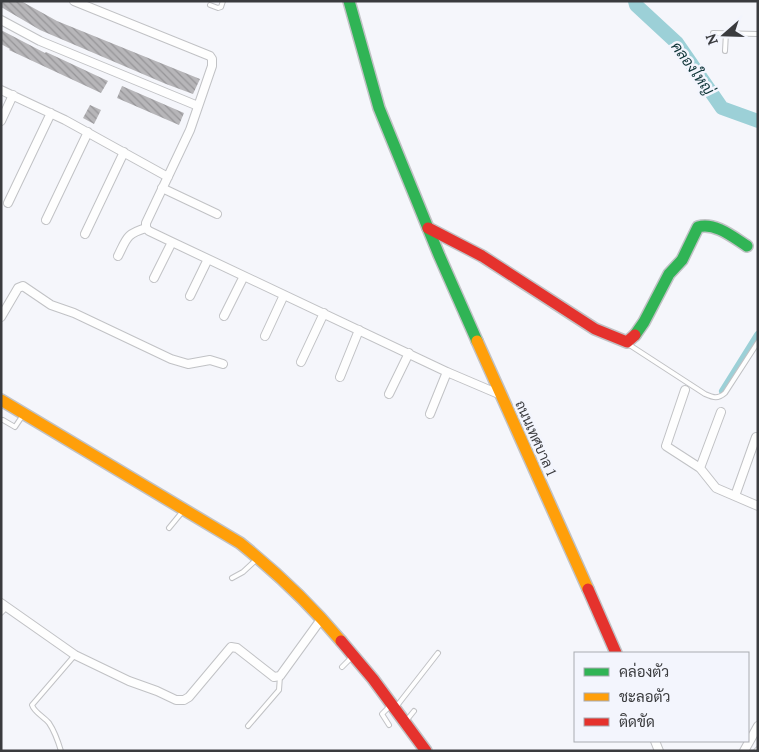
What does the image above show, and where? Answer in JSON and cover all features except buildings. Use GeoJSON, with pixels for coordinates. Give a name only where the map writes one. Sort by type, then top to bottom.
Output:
{"type":"FeatureCollection","features":[{"type":"Feature","properties":{"kind":"street"},"geometry":{"type":"LineString","coordinates":[[74,1],[210,56],[212,59],[212,66],[190,130],[146,223],[146,228]]}},
{"type":"Feature","properties":{"kind":"street","name":"ถนนเทศบาล 1"},"geometry":{"type":"LineString","coordinates":[[349,1],[379,108],[429,231],[616,652]]}},
{"type":"Feature","properties":{"kind":"street"},"geometry":{"type":"LineString","coordinates":[[1,20],[40,41],[198,106]]}},
{"type":"Feature","properties":{"kind":"street"},"geometry":{"type":"LineString","coordinates":[[1,90],[88,132],[168,177]]}},
{"type":"Feature","properties":{"kind":"street"},"geometry":{"type":"LineString","coordinates":[[1,121],[13,95]]}},
{"type":"Feature","properties":{"kind":"street"},"geometry":{"type":"LineString","coordinates":[[8,203],[51,113]]}},
{"type":"Feature","properties":{"kind":"street"},"geometry":{"type":"LineString","coordinates":[[46,220],[88,132]]}},
{"type":"Feature","properties":{"kind":"street"},"geometry":{"type":"LineString","coordinates":[[85,234],[124,152]]}},
{"type":"Feature","properties":{"kind":"street"},"geometry":{"type":"LineString","coordinates":[[162,188],[217,214]]}},
{"type":"Feature","properties":{"kind":"street"},"geometry":{"type":"LineString","coordinates":[[429,231],[454,240],[578,319],[608,336],[626,342],[637,333],[644,322],[665,281],[682,260],[698,227],[701,225],[711,225],[747,246]]}},
{"type":"Feature","properties":{"kind":"street"},"geometry":{"type":"LineString","coordinates":[[146,228],[208,260],[447,372],[501,395]]}},
{"type":"Feature","properties":{"kind":"street"},"geometry":{"type":"LineString","coordinates":[[118,256],[132,232],[146,228]]}},
{"type":"Feature","properties":{"kind":"street"},"geometry":{"type":"LineString","coordinates":[[154,278],[172,242]]}},
{"type":"Feature","properties":{"kind":"street"},"geometry":{"type":"LineString","coordinates":[[190,296],[208,260]]}},
{"type":"Feature","properties":{"kind":"street"},"geometry":{"type":"LineString","coordinates":[[224,316],[244,276]]}},
{"type":"Feature","properties":{"kind":"street"},"geometry":{"type":"LineString","coordinates":[[1,317],[18,288],[23,286],[51,305],[74,313],[171,359],[188,364],[210,360],[223,364]]}},
{"type":"Feature","properties":{"kind":"street"},"geometry":{"type":"LineString","coordinates":[[265,336],[284,295]]}},
{"type":"Feature","properties":{"kind":"street"},"geometry":{"type":"LineString","coordinates":[[301,362],[324,313]]}},
{"type":"Feature","properties":{"kind":"street"},"geometry":{"type":"LineString","coordinates":[[340,377],[359,330]]}},
{"type":"Feature","properties":{"kind":"street"},"geometry":{"type":"LineString","coordinates":[[389,394],[409,353]]}},
{"type":"Feature","properties":{"kind":"street"},"geometry":{"type":"LineString","coordinates":[[430,414],[447,372]]}},
{"type":"Feature","properties":{"kind":"street"},"geometry":{"type":"LineString","coordinates":[[686,390],[666,446],[700,468],[716,488],[758,506]]}},
{"type":"Feature","properties":{"kind":"street"},"geometry":{"type":"LineString","coordinates":[[1,400],[240,543],[258,557],[322,618],[354,655],[405,722],[422,749]]}},
{"type":"Feature","properties":{"kind":"street"},"geometry":{"type":"LineString","coordinates":[[700,468],[721,412]]}},
{"type":"Feature","properties":{"kind":"street"},"geometry":{"type":"LineString","coordinates":[[735,496],[756,437]]}},
{"type":"Feature","properties":{"kind":"street"},"geometry":{"type":"LineString","coordinates":[[4,605],[75,656],[129,681],[157,690],[176,700],[184,700],[189,697],[231,647],[237,648],[274,677],[280,676],[322,618]]}},
{"type":"Feature","properties":{"kind":"street"},"geometry":{"type":"LineString","coordinates":[[744,751],[758,726]]}},
{"type":"Feature","properties":{"kind":"lane"},"geometry":{"type":"LineString","coordinates":[[210,5],[218,8],[223,1]]}},
{"type":"Feature","properties":{"kind":"lane"},"geometry":{"type":"LineString","coordinates":[[713,33],[758,34]]}},
{"type":"Feature","properties":{"kind":"lane"},"geometry":{"type":"LineString","coordinates":[[725,51],[726,33]]}},
{"type":"Feature","properties":{"kind":"lane"},"geometry":{"type":"LineString","coordinates":[[626,342],[705,394],[715,398],[720,397],[725,392],[758,342]]}},
{"type":"Feature","properties":{"kind":"lane"},"geometry":{"type":"LineString","coordinates":[[3,420],[15,427],[24,413]]}},
{"type":"Feature","properties":{"kind":"lane"},"geometry":{"type":"LineString","coordinates":[[169,528],[184,509]]}},
{"type":"Feature","properties":{"kind":"lane"},"geometry":{"type":"LineString","coordinates":[[232,578],[243,572],[258,557]]}},
{"type":"Feature","properties":{"kind":"lane"},"geometry":{"type":"LineString","coordinates":[[1,613],[4,605]]}},
{"type":"Feature","properties":{"kind":"lane"},"geometry":{"type":"LineString","coordinates":[[390,725],[382,714],[393,706],[438,653]]}},
{"type":"Feature","properties":{"kind":"lane"},"geometry":{"type":"LineString","coordinates":[[342,667],[354,655]]}},
{"type":"Feature","properties":{"kind":"lane"},"geometry":{"type":"LineString","coordinates":[[61,751],[54,732],[41,715],[33,709],[32,705],[75,656]]}},
{"type":"Feature","properties":{"kind":"lane"},"geometry":{"type":"LineString","coordinates":[[248,726],[279,690],[280,676]]}},
{"type":"Feature","properties":{"kind":"lane"},"geometry":{"type":"LineString","coordinates":[[405,722],[414,711]]}},
{"type":"Feature","properties":{"kind":"waterway","name":"คลองใหญ่"},"geometry":{"type":"LineString","coordinates":[[635,1],[636,5],[677,43],[722,108],[758,121]]}},
{"type":"Feature","properties":{"kind":"waterway"},"geometry":{"type":"LineString","coordinates":[[723,391],[758,335]]}},
{"type":"Feature","properties":{"kind":"traffic: fast"},"geometry":{"type":"LineString","coordinates":[[349,1],[379,108],[439,255],[477,341]]}},
{"type":"Feature","properties":{"kind":"traffic: fast"},"geometry":{"type":"LineString","coordinates":[[635,335],[644,322],[669,274],[682,260],[698,227],[717,228],[747,246]]}},
{"type":"Feature","properties":{"kind":"traffic: slow"},"geometry":{"type":"LineString","coordinates":[[477,341],[588,589]]}},
{"type":"Feature","properties":{"kind":"traffic: slow"},"geometry":{"type":"LineString","coordinates":[[1,400],[240,543],[293,589],[341,641]]}},
{"type":"Feature","properties":{"kind":"traffic: jam"},"geometry":{"type":"LineString","coordinates":[[428,228],[482,256],[595,329],[627,342],[635,335]]}},
{"type":"Feature","properties":{"kind":"traffic: jam"},"geometry":{"type":"LineString","coordinates":[[588,589],[616,652]]}},
{"type":"Feature","properties":{"kind":"traffic: jam"},"geometry":{"type":"LineString","coordinates":[[341,641],[373,679],[426,751]]}}]}
